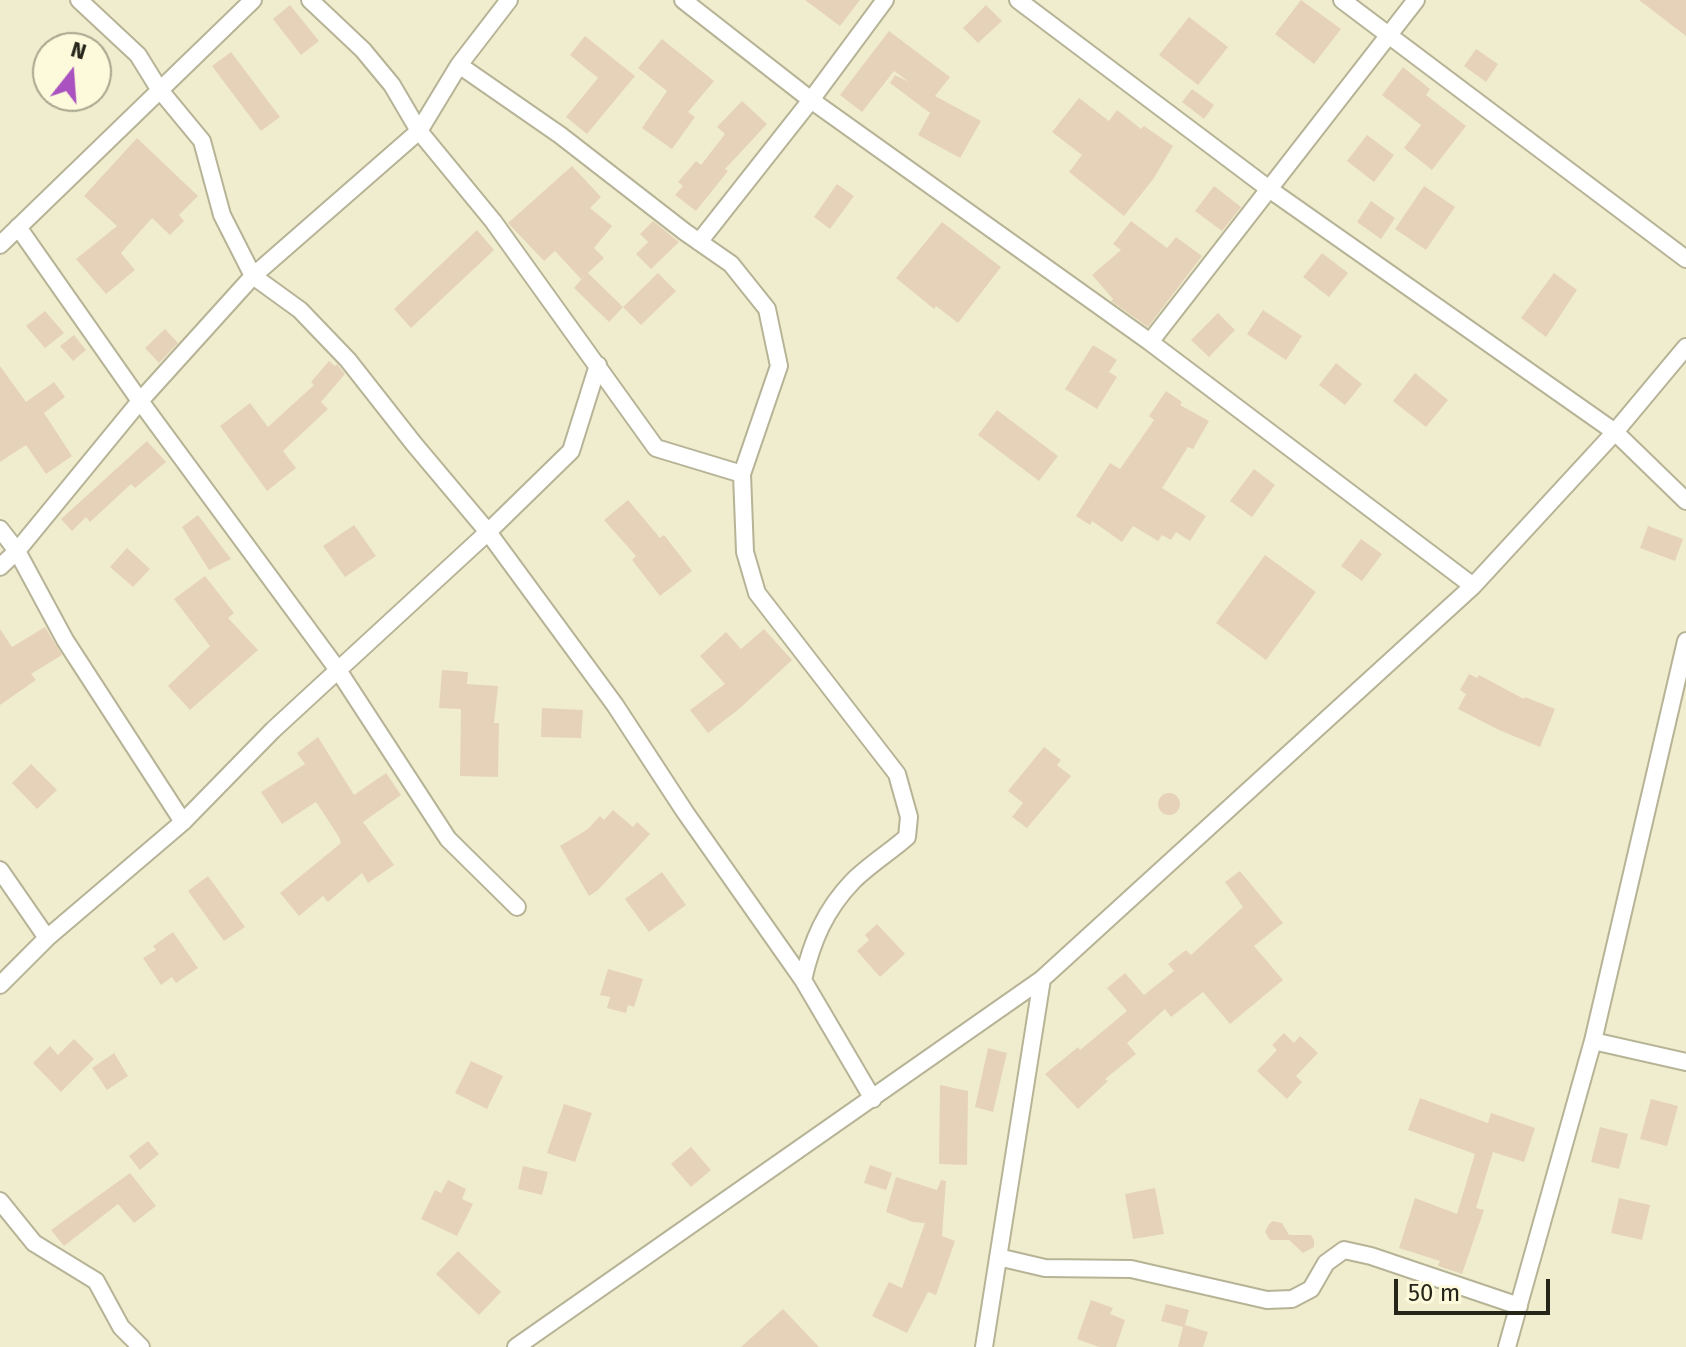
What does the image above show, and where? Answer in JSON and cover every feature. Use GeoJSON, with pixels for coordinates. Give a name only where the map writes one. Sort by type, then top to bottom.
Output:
{"type":"FeatureCollection","features":[{"type":"Feature","properties":{"kind":"street"},"geometry":{"type":"LineString","coordinates":[[79,0],[138,55],[159,89],[202,141],[222,215],[253,276],[300,310],[348,360],[488,532],[615,705],[685,812],[803,980],[873,1099]]}},
{"type":"Feature","properties":{"kind":"street"},"geometry":{"type":"LineString","coordinates":[[0,245],[253,0]]}},
{"type":"Feature","properties":{"kind":"street"},"geometry":{"type":"LineString","coordinates":[[310,0],[363,50],[382,73],[419,131],[493,221],[656,448],[742,474]]}},
{"type":"Feature","properties":{"kind":"street"},"geometry":{"type":"LineString","coordinates":[[0,567],[17,551],[140,401],[253,276],[419,131],[459,65],[509,0]]}},
{"type":"Feature","properties":{"kind":"street"},"geometry":{"type":"LineString","coordinates":[[683,0],[811,100],[1150,342],[1473,586]]}},
{"type":"Feature","properties":{"kind":"street"},"geometry":{"type":"LineString","coordinates":[[699,242],[885,0]]}},
{"type":"Feature","properties":{"kind":"street"},"geometry":{"type":"LineString","coordinates":[[1018,0],[1269,189],[1615,432],[1686,501]]}},
{"type":"Feature","properties":{"kind":"street"},"geometry":{"type":"LineString","coordinates":[[1342,0],[1686,259]]}},
{"type":"Feature","properties":{"kind":"street"},"geometry":{"type":"LineString","coordinates":[[1150,342],[1416,0]]}},
{"type":"Feature","properties":{"kind":"street"},"geometry":{"type":"LineString","coordinates":[[459,65],[560,135],[731,264],[767,309],[779,366],[742,474],[745,552],[757,593],[897,774],[909,817],[907,837],[854,880],[823,918],[811,946],[803,980]]}},
{"type":"Feature","properties":{"kind":"street"},"geometry":{"type":"LineString","coordinates":[[18,227],[140,401],[338,670],[448,839],[517,907]]}},
{"type":"Feature","properties":{"kind":"street"},"geometry":{"type":"LineString","coordinates":[[516,1347],[1042,979],[1473,586],[1615,432],[1686,347]]}},
{"type":"Feature","properties":{"kind":"street"},"geometry":{"type":"LineString","coordinates":[[0,985],[47,938],[183,822],[273,730],[488,532],[571,451],[598,365]]}},
{"type":"Feature","properties":{"kind":"street"},"geometry":{"type":"LineString","coordinates":[[0,529],[17,551],[65,640],[183,822]]}},
{"type":"Feature","properties":{"kind":"street"},"geometry":{"type":"LineString","coordinates":[[1507,1347],[1593,1041],[1686,641]]}},
{"type":"Feature","properties":{"kind":"street"},"geometry":{"type":"LineString","coordinates":[[0,870],[47,938]]}},
{"type":"Feature","properties":{"kind":"street"},"geometry":{"type":"LineString","coordinates":[[984,1347],[1042,979]]}},
{"type":"Feature","properties":{"kind":"street"},"geometry":{"type":"LineString","coordinates":[[1593,1041],[1686,1062]]}},
{"type":"Feature","properties":{"kind":"street"},"geometry":{"type":"LineString","coordinates":[[0,1201],[34,1243],[96,1281],[121,1327],[141,1347]]}},
{"type":"Feature","properties":{"kind":"street"},"geometry":{"type":"LineString","coordinates":[[998,1257],[1045,1268],[1131,1269],[1267,1300],[1292,1299],[1311,1289],[1326,1263],[1344,1250],[1371,1256],[1519,1306]]}},
{"type":"Feature","properties":{"kind":"building"},"geometry":{"type":"Polygon","coordinates":[[[805,0],[860,0],[840,26],[805,0]]]}},
{"type":"Feature","properties":{"kind":"building"},"geometry":{"type":"Polygon","coordinates":[[[1301,0],[1341,29],[1314,64],[1275,34],[1301,0]]]}},
{"type":"Feature","properties":{"kind":"building"},"geometry":{"type":"Polygon","coordinates":[[[1639,0],[1686,0],[1686,36],[1639,0]]]}},
{"type":"Feature","properties":{"kind":"building"},"geometry":{"type":"Polygon","coordinates":[[[290,5],[319,41],[301,55],[273,19],[290,5]]]}},
{"type":"Feature","properties":{"kind":"building"},"geometry":{"type":"Polygon","coordinates":[[[986,5],[1002,21],[978,43],[963,28],[986,5]]]}},
{"type":"Feature","properties":{"kind":"building"},"geometry":{"type":"Polygon","coordinates":[[[1189,17],[1228,47],[1198,85],[1159,55],[1189,17]]]}},
{"type":"Feature","properties":{"kind":"building"},"geometry":{"type":"Polygon","coordinates":[[[889,31],[950,77],[935,96],[981,121],[960,158],[918,135],[930,113],[890,83],[895,75],[909,82],[894,71],[862,112],[840,95],[889,31]]]}},
{"type":"Feature","properties":{"kind":"building"},"geometry":{"type":"Polygon","coordinates":[[[585,36],[635,76],[587,134],[566,117],[598,78],[570,55],[585,36]]]}},
{"type":"Feature","properties":{"kind":"building"},"geometry":{"type":"Polygon","coordinates":[[[662,39],[714,81],[688,112],[695,117],[672,149],[642,128],[667,91],[638,68],[662,39]]]}},
{"type":"Feature","properties":{"kind":"building"},"geometry":{"type":"Polygon","coordinates":[[[1476,49],[1498,64],[1486,82],[1464,66],[1476,49]]]}},
{"type":"Feature","properties":{"kind":"building"},"geometry":{"type":"Polygon","coordinates":[[[231,52],[280,117],[261,131],[212,66],[231,52]]]}},
{"type":"Feature","properties":{"kind":"building"},"geometry":{"type":"Polygon","coordinates":[[[1403,67],[1430,89],[1426,95],[1466,126],[1432,170],[1404,148],[1421,125],[1382,95],[1403,67]]]}},
{"type":"Feature","properties":{"kind":"building"},"geometry":{"type":"Polygon","coordinates":[[[1192,89],[1214,105],[1204,119],[1182,102],[1192,89]]]}},
{"type":"Feature","properties":{"kind":"building"},"geometry":{"type":"Polygon","coordinates":[[[1079,98],[1109,121],[1117,110],[1141,129],[1144,126],[1173,146],[1154,178],[1124,216],[1069,172],[1082,155],[1052,132],[1079,98]]]}},
{"type":"Feature","properties":{"kind":"building"},"geometry":{"type":"Polygon","coordinates":[[[742,101],[767,124],[725,169],[728,171],[696,211],[675,195],[683,186],[678,182],[696,161],[701,165],[725,134],[717,127],[742,101]]]}},
{"type":"Feature","properties":{"kind":"building"},"geometry":{"type":"Polygon","coordinates":[[[1367,135],[1394,155],[1374,182],[1347,161],[1367,135]]]}},
{"type":"Feature","properties":{"kind":"building"},"geometry":{"type":"Polygon","coordinates":[[[137,138],[198,196],[179,215],[184,221],[170,235],[152,218],[121,253],[135,270],[106,294],[76,259],[117,226],[84,196],[137,138]]]}},
{"type":"Feature","properties":{"kind":"building"},"geometry":{"type":"Polygon","coordinates":[[[572,166],[601,197],[590,208],[612,226],[594,248],[604,258],[588,273],[623,307],[609,322],[574,288],[585,275],[581,279],[555,251],[544,261],[508,223],[572,166]]]}},
{"type":"Feature","properties":{"kind":"building"},"geometry":{"type":"Polygon","coordinates":[[[837,184],[854,196],[830,229],[814,217],[837,184]]]}},
{"type":"Feature","properties":{"kind":"building"},"geometry":{"type":"Polygon","coordinates":[[[1214,186],[1241,207],[1222,231],[1195,211],[1214,186]]]}},
{"type":"Feature","properties":{"kind":"building"},"geometry":{"type":"Polygon","coordinates":[[[1424,186],[1455,207],[1426,250],[1395,229],[1424,186]]]}},
{"type":"Feature","properties":{"kind":"building"},"geometry":{"type":"Polygon","coordinates":[[[1371,201],[1395,218],[1381,239],[1357,222],[1371,201]]]}},
{"type":"Feature","properties":{"kind":"building"},"geometry":{"type":"Polygon","coordinates":[[[653,221],[679,242],[651,269],[636,254],[648,242],[640,234],[653,221]]]}},
{"type":"Feature","properties":{"kind":"building"},"geometry":{"type":"Polygon","coordinates":[[[1131,221],[1167,248],[1176,237],[1202,256],[1148,327],[1111,301],[1113,299],[1092,275],[1121,250],[1113,244],[1131,221]]]}},
{"type":"Feature","properties":{"kind":"building"},"geometry":{"type":"Polygon","coordinates":[[[942,222],[1001,267],[958,323],[936,306],[934,309],[896,278],[942,222]]]}},
{"type":"Feature","properties":{"kind":"building"},"geometry":{"type":"Polygon","coordinates":[[[477,230],[494,250],[411,328],[394,309],[477,230]]]}},
{"type":"Feature","properties":{"kind":"building"},"geometry":{"type":"Polygon","coordinates":[[[1322,253],[1348,273],[1329,297],[1303,277],[1322,253]]]}},
{"type":"Feature","properties":{"kind":"building"},"geometry":{"type":"Polygon","coordinates":[[[658,273],[676,291],[641,325],[623,307],[658,273]]]}},
{"type":"Feature","properties":{"kind":"building"},"geometry":{"type":"Polygon","coordinates":[[[1554,273],[1577,290],[1546,337],[1521,318],[1554,273]]]}},
{"type":"Feature","properties":{"kind":"building"},"geometry":{"type":"Polygon","coordinates":[[[1263,310],[1302,336],[1286,360],[1247,334],[1263,310]]]}},
{"type":"Feature","properties":{"kind":"building"},"geometry":{"type":"Polygon","coordinates":[[[45,311],[64,333],[45,348],[26,326],[45,311]]]}},
{"type":"Feature","properties":{"kind":"building"},"geometry":{"type":"Polygon","coordinates":[[[1218,313],[1235,330],[1209,357],[1191,340],[1218,313]]]}},
{"type":"Feature","properties":{"kind":"building"},"geometry":{"type":"Polygon","coordinates":[[[165,329],[178,343],[159,363],[145,348],[165,329]]]}},
{"type":"Feature","properties":{"kind":"building"},"geometry":{"type":"Polygon","coordinates":[[[74,335],[86,350],[73,361],[60,346],[74,335]]]}},
{"type":"Feature","properties":{"kind":"building"},"geometry":{"type":"Polygon","coordinates":[[[1093,345],[1117,360],[1109,372],[1117,377],[1097,409],[1065,389],[1093,345]]]}},
{"type":"Feature","properties":{"kind":"building"},"geometry":{"type":"Polygon","coordinates":[[[329,361],[335,366],[337,364],[345,374],[321,402],[328,409],[283,451],[296,468],[267,491],[220,426],[250,403],[268,427],[314,385],[311,382],[329,361]]]}},
{"type":"Feature","properties":{"kind":"building"},"geometry":{"type":"Polygon","coordinates":[[[1336,363],[1362,384],[1345,405],[1319,385],[1336,363]]]}},
{"type":"Feature","properties":{"kind":"building"},"geometry":{"type":"Polygon","coordinates":[[[0,366],[26,402],[54,382],[65,397],[44,413],[72,456],[46,474],[26,445],[0,462],[0,366]]]}},
{"type":"Feature","properties":{"kind":"building"},"geometry":{"type":"Polygon","coordinates":[[[1415,373],[1448,400],[1426,427],[1393,401],[1415,373]]]}},
{"type":"Feature","properties":{"kind":"building"},"geometry":{"type":"Polygon","coordinates":[[[1166,391],[1182,402],[1180,405],[1209,421],[1193,449],[1188,447],[1162,488],[1206,516],[1190,541],[1176,532],[1171,540],[1162,535],[1158,541],[1133,526],[1122,542],[1092,521],[1090,525],[1076,516],[1110,463],[1120,469],[1154,420],[1149,416],[1166,391]]]}},
{"type":"Feature","properties":{"kind":"building"},"geometry":{"type":"Polygon","coordinates":[[[997,410],[1058,456],[1039,481],[978,435],[997,410]]]}},
{"type":"Feature","properties":{"kind":"building"},"geometry":{"type":"Polygon","coordinates":[[[147,441],[166,462],[135,488],[131,484],[90,522],[86,517],[72,531],[61,519],[147,441]]]}},
{"type":"Feature","properties":{"kind":"building"},"geometry":{"type":"Polygon","coordinates":[[[1254,469],[1275,485],[1252,517],[1230,501],[1254,469]]]}},
{"type":"Feature","properties":{"kind":"building"},"geometry":{"type":"Polygon","coordinates":[[[628,500],[660,538],[664,535],[692,571],[660,596],[632,560],[636,556],[604,520],[628,500]]]}},
{"type":"Feature","properties":{"kind":"building"},"geometry":{"type":"Polygon","coordinates":[[[198,515],[231,559],[209,570],[182,527],[198,515]]]}},
{"type":"Feature","properties":{"kind":"building"},"geometry":{"type":"Polygon","coordinates":[[[354,525],[376,556],[345,577],[323,546],[354,525]]]}},
{"type":"Feature","properties":{"kind":"building"},"geometry":{"type":"Polygon","coordinates":[[[1648,526],[1683,539],[1675,561],[1640,548],[1648,526]]]}},
{"type":"Feature","properties":{"kind":"building"},"geometry":{"type":"Polygon","coordinates":[[[1361,539],[1382,554],[1362,581],[1341,566],[1361,539]]]}},
{"type":"Feature","properties":{"kind":"building"},"geometry":{"type":"Polygon","coordinates":[[[127,548],[150,569],[133,587],[110,567],[127,548]]]}},
{"type":"Feature","properties":{"kind":"building"},"geometry":{"type":"Polygon","coordinates":[[[1265,555],[1316,592],[1266,660],[1216,623],[1265,555]]]}},
{"type":"Feature","properties":{"kind":"building"},"geometry":{"type":"Polygon","coordinates":[[[205,576],[234,613],[228,618],[258,650],[190,710],[168,686],[210,646],[174,599],[205,576]]]}},
{"type":"Feature","properties":{"kind":"building"},"geometry":{"type":"Polygon","coordinates":[[[45,627],[62,655],[31,674],[36,680],[0,705],[0,629],[12,647],[45,627]]]}},
{"type":"Feature","properties":{"kind":"building"},"geometry":{"type":"Polygon","coordinates":[[[764,629],[792,660],[708,733],[690,710],[725,684],[700,656],[726,632],[741,649],[764,629]]]}},
{"type":"Feature","properties":{"kind":"building"},"geometry":{"type":"Polygon","coordinates":[[[442,670],[468,672],[467,684],[498,686],[494,723],[499,723],[498,777],[460,776],[461,709],[439,708],[442,670]]]}},
{"type":"Feature","properties":{"kind":"building"},"geometry":{"type":"Polygon","coordinates":[[[1469,674],[1477,678],[1479,675],[1524,699],[1555,709],[1540,747],[1458,709],[1466,694],[1460,690],[1469,674]]]}},
{"type":"Feature","properties":{"kind":"building"},"geometry":{"type":"Polygon","coordinates":[[[542,708],[583,710],[581,738],[541,737],[542,708]]]}},
{"type":"Feature","properties":{"kind":"building"},"geometry":{"type":"Polygon","coordinates":[[[318,737],[354,795],[386,773],[401,795],[363,822],[394,865],[368,883],[362,873],[328,902],[323,896],[299,916],[280,893],[341,843],[316,802],[282,824],[261,792],[305,764],[297,753],[318,737]]]}},
{"type":"Feature","properties":{"kind":"building"},"geometry":{"type":"Polygon","coordinates":[[[1044,747],[1061,760],[1057,765],[1071,776],[1027,828],[1012,817],[1023,803],[1008,791],[1044,747]]]}},
{"type":"Feature","properties":{"kind":"building"},"geometry":{"type":"Polygon","coordinates":[[[31,764],[57,790],[37,809],[12,783],[31,764]]]}},
{"type":"Feature","properties":{"kind":"building"},"geometry":{"type":"Polygon","coordinates":[[[1169,793],[1177,796],[1180,804],[1177,812],[1169,815],[1161,812],[1158,804],[1161,796],[1169,793]]]}},
{"type":"Feature","properties":{"kind":"building"},"geometry":{"type":"Polygon","coordinates":[[[613,810],[633,827],[637,822],[650,834],[589,896],[560,846],[588,829],[600,816],[604,820],[613,810]]]}},
{"type":"Feature","properties":{"kind":"building"},"geometry":{"type":"Polygon","coordinates":[[[1240,871],[1283,923],[1254,946],[1283,980],[1230,1024],[1203,992],[1171,1017],[1165,1009],[1127,1043],[1136,1054],[1105,1079],[1108,1081],[1078,1109],[1045,1074],[1127,1011],[1107,988],[1125,973],[1144,995],[1174,971],[1168,964],[1186,950],[1191,955],[1243,907],[1225,882],[1240,871]]]}},
{"type":"Feature","properties":{"kind":"building"},"geometry":{"type":"Polygon","coordinates":[[[662,872],[686,905],[649,932],[625,899],[662,872]]]}},
{"type":"Feature","properties":{"kind":"building"},"geometry":{"type":"Polygon","coordinates":[[[208,876],[245,927],[224,941],[188,891],[208,876]]]}},
{"type":"Feature","properties":{"kind":"building"},"geometry":{"type":"Polygon","coordinates":[[[877,924],[905,954],[880,977],[857,951],[869,940],[865,935],[877,924]]]}},
{"type":"Feature","properties":{"kind":"building"},"geometry":{"type":"Polygon","coordinates":[[[173,932],[198,968],[176,983],[172,977],[161,985],[143,958],[156,950],[153,946],[173,932]]]}},
{"type":"Feature","properties":{"kind":"building"},"geometry":{"type":"Polygon","coordinates":[[[608,969],[643,979],[634,1007],[628,1005],[626,1013],[607,1008],[610,997],[600,995],[608,969]]]}},
{"type":"Feature","properties":{"kind":"building"},"geometry":{"type":"Polygon","coordinates":[[[1284,1033],[1294,1043],[1300,1036],[1318,1053],[1296,1076],[1302,1082],[1287,1099],[1257,1071],[1277,1050],[1272,1045],[1284,1033]]]}},
{"type":"Feature","properties":{"kind":"building"},"geometry":{"type":"Polygon","coordinates":[[[74,1039],[94,1059],[61,1092],[33,1063],[50,1046],[58,1055],[74,1039]]]}},
{"type":"Feature","properties":{"kind":"building"},"geometry":{"type":"Polygon","coordinates":[[[988,1048],[1007,1053],[993,1112],[975,1107],[988,1048]]]}},
{"type":"Feature","properties":{"kind":"building"},"geometry":{"type":"Polygon","coordinates":[[[114,1053],[128,1076],[107,1090],[92,1068],[114,1053]]]}},
{"type":"Feature","properties":{"kind":"building"},"geometry":{"type":"Polygon","coordinates":[[[471,1061],[503,1076],[487,1109],[455,1093],[471,1061]]]}},
{"type":"Feature","properties":{"kind":"building"},"geometry":{"type":"Polygon","coordinates":[[[940,1085],[968,1091],[967,1165],[939,1164],[940,1085]]]}},
{"type":"Feature","properties":{"kind":"building"},"geometry":{"type":"Polygon","coordinates":[[[1420,1098],[1488,1123],[1491,1113],[1535,1128],[1524,1162],[1493,1152],[1476,1208],[1484,1210],[1462,1274],[1438,1266],[1440,1261],[1399,1248],[1415,1198],[1457,1214],[1475,1154],[1408,1130],[1420,1098]]]}},
{"type":"Feature","properties":{"kind":"building"},"geometry":{"type":"Polygon","coordinates":[[[1651,1099],[1678,1106],[1667,1146],[1640,1139],[1651,1099]]]}},
{"type":"Feature","properties":{"kind":"building"},"geometry":{"type":"Polygon","coordinates":[[[564,1104],[592,1113],[575,1162],[547,1153],[564,1104]]]}},
{"type":"Feature","properties":{"kind":"building"},"geometry":{"type":"Polygon","coordinates":[[[1600,1127],[1628,1134],[1619,1169],[1591,1162],[1600,1127]]]}},
{"type":"Feature","properties":{"kind":"building"},"geometry":{"type":"Polygon","coordinates":[[[148,1141],[159,1154],[140,1170],[129,1156],[148,1141]]]}},
{"type":"Feature","properties":{"kind":"building"},"geometry":{"type":"Polygon","coordinates":[[[691,1147],[711,1170],[691,1187],[671,1164],[691,1147]]]}},
{"type":"Feature","properties":{"kind":"building"},"geometry":{"type":"Polygon","coordinates":[[[870,1165],[892,1173],[886,1190],[864,1183],[870,1165]]]}},
{"type":"Feature","properties":{"kind":"building"},"geometry":{"type":"Polygon","coordinates":[[[523,1166],[548,1172],[542,1195],[518,1189],[523,1166]]]}},
{"type":"Feature","properties":{"kind":"building"},"geometry":{"type":"Polygon","coordinates":[[[130,1173],[156,1206],[134,1223],[118,1204],[64,1246],[51,1230],[130,1173]]]}},
{"type":"Feature","properties":{"kind":"building"},"geometry":{"type":"Polygon","coordinates":[[[896,1177],[937,1190],[941,1180],[946,1181],[942,1236],[955,1241],[936,1295],[928,1292],[907,1333],[872,1316],[889,1282],[902,1288],[925,1223],[886,1212],[896,1177]]]}},
{"type":"Feature","properties":{"kind":"building"},"geometry":{"type":"Polygon","coordinates":[[[448,1180],[466,1189],[462,1199],[473,1204],[457,1236],[421,1219],[435,1190],[441,1193],[448,1180]]]}},
{"type":"Feature","properties":{"kind":"building"},"geometry":{"type":"Polygon","coordinates":[[[1155,1188],[1164,1234],[1133,1239],[1125,1194],[1155,1188]]]}},
{"type":"Feature","properties":{"kind":"building"},"geometry":{"type":"Polygon","coordinates":[[[1619,1198],[1650,1205],[1642,1240],[1611,1233],[1619,1198]]]}},
{"type":"Feature","properties":{"kind":"building"},"geometry":{"type":"Polygon","coordinates":[[[1273,1221],[1282,1223],[1289,1235],[1311,1235],[1314,1247],[1303,1253],[1289,1240],[1270,1240],[1265,1232],[1273,1221]]]}},
{"type":"Feature","properties":{"kind":"building"},"geometry":{"type":"Polygon","coordinates":[[[458,1251],[501,1292],[479,1315],[436,1274],[458,1251]]]}},
{"type":"Feature","properties":{"kind":"building"},"geometry":{"type":"Polygon","coordinates":[[[1091,1300],[1113,1308],[1110,1314],[1125,1320],[1116,1347],[1099,1347],[1077,1339],[1091,1300]]]}},
{"type":"Feature","properties":{"kind":"building"},"geometry":{"type":"Polygon","coordinates":[[[1166,1304],[1189,1310],[1185,1325],[1208,1332],[1203,1347],[1178,1347],[1183,1327],[1161,1321],[1166,1304]]]}},
{"type":"Feature","properties":{"kind":"building"},"geometry":{"type":"Polygon","coordinates":[[[783,1309],[819,1347],[741,1347],[783,1309]]]}}]}
